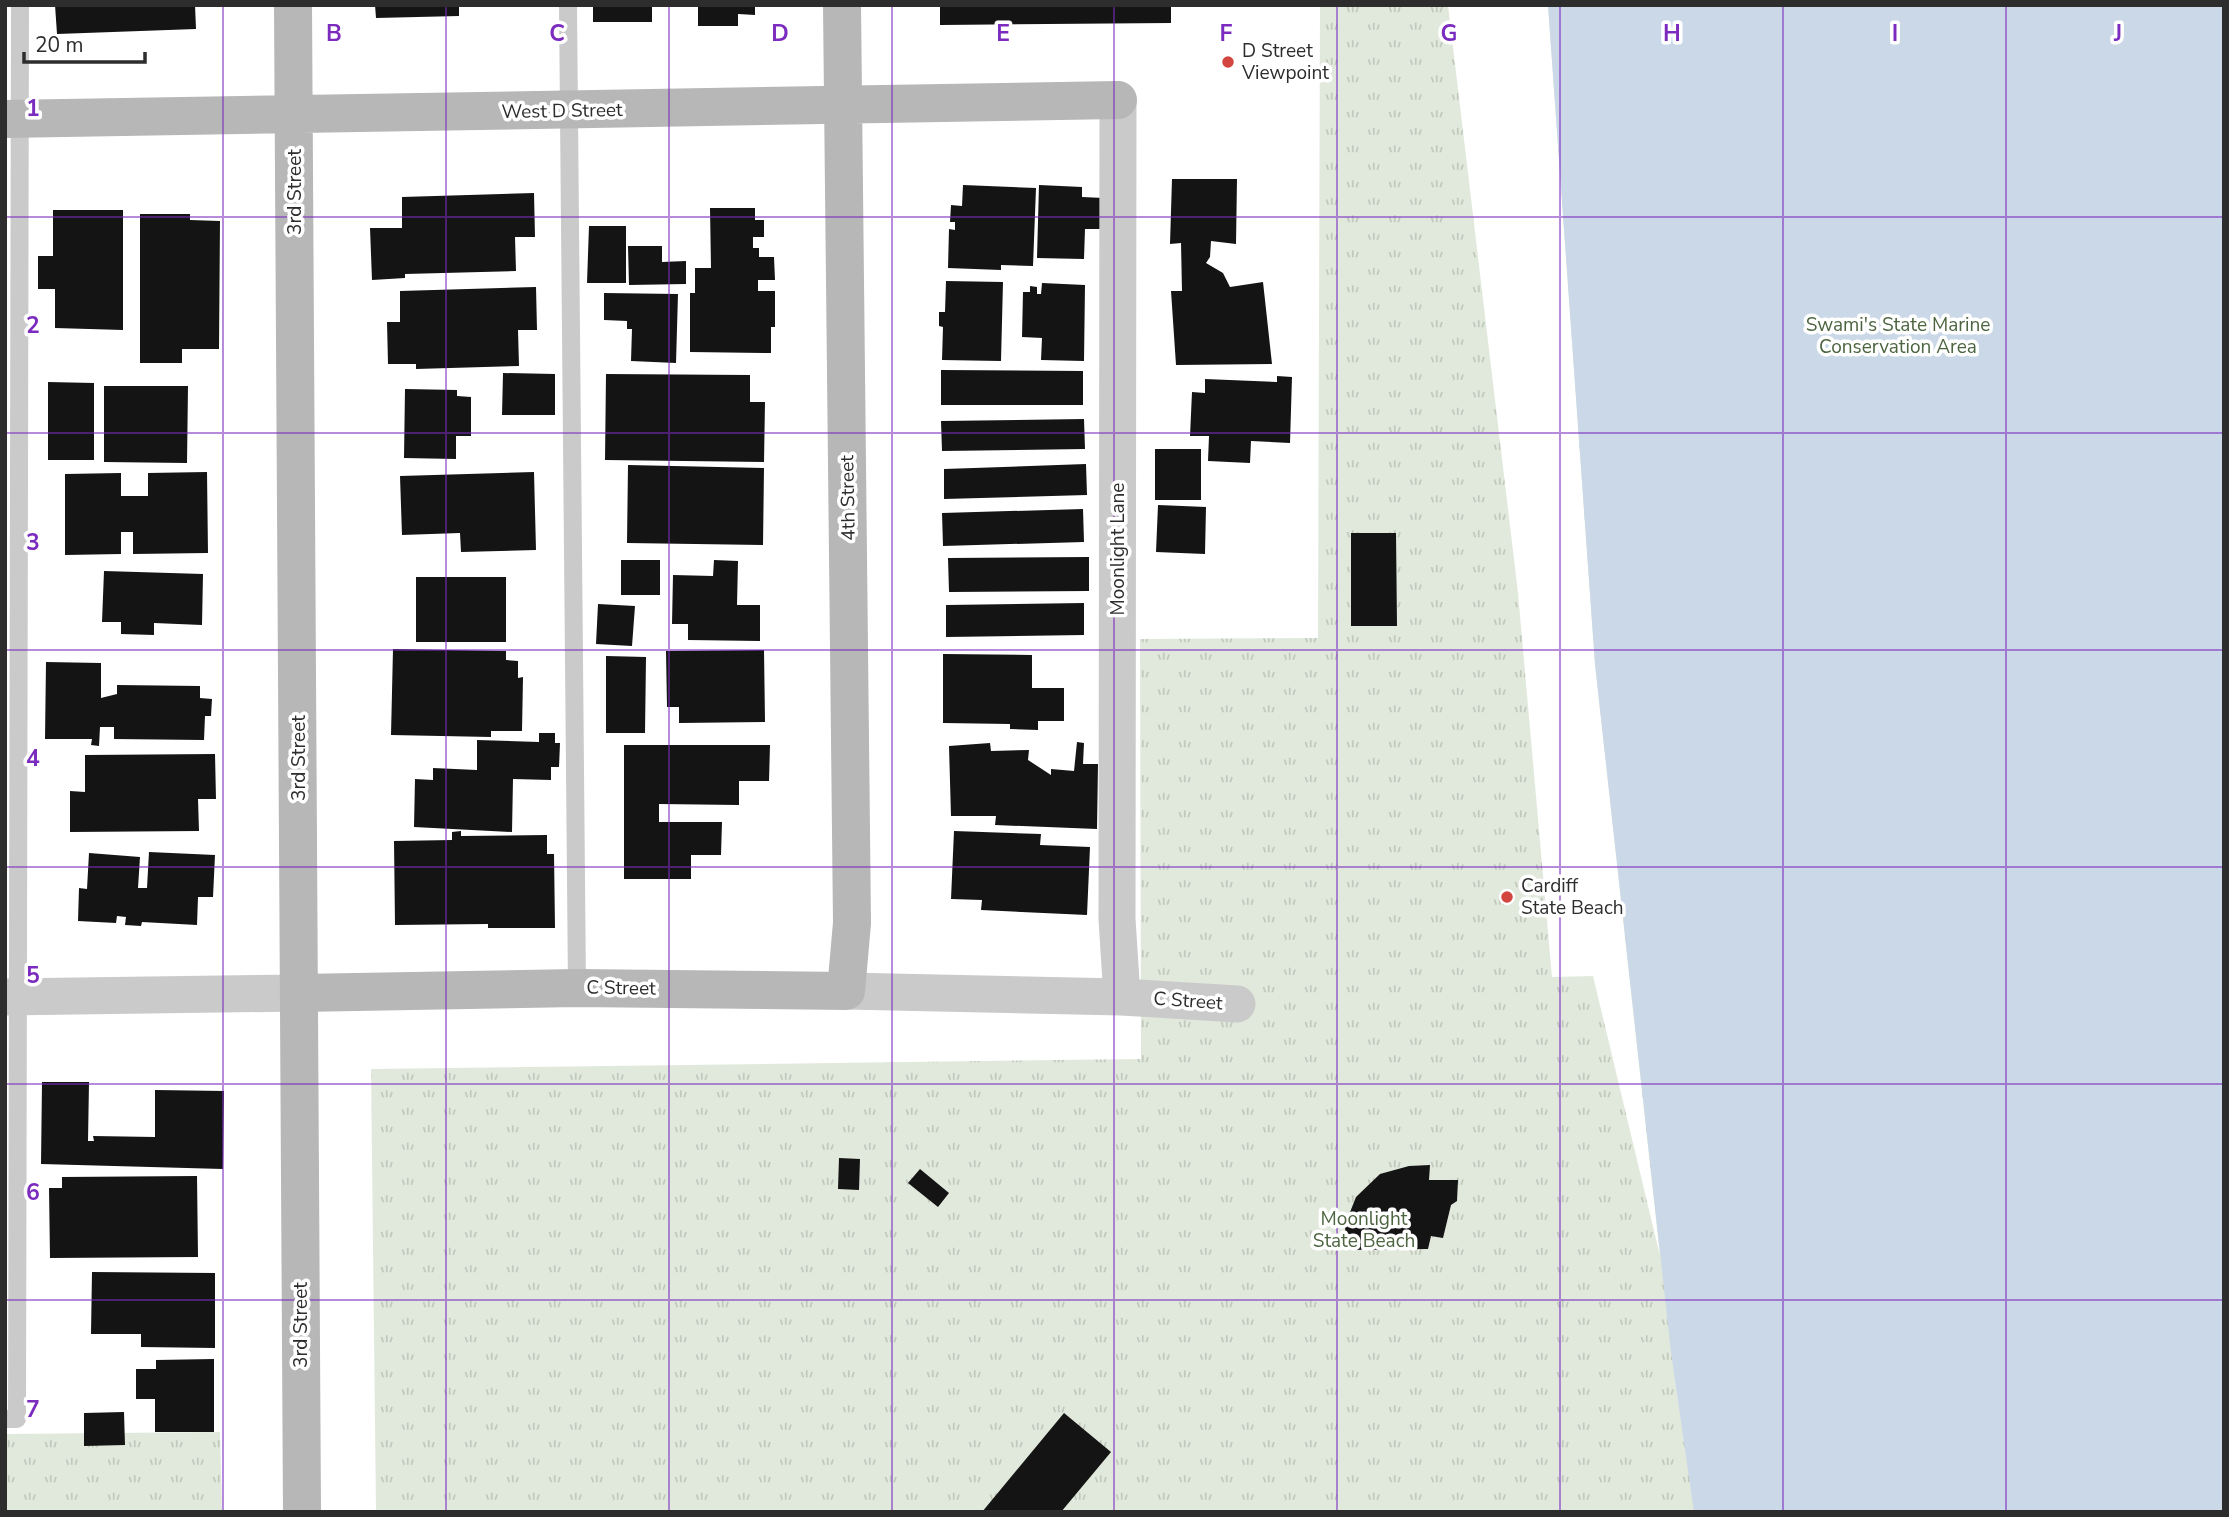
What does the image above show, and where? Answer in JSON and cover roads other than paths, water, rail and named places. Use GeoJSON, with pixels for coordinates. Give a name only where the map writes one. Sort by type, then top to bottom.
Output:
{"type":"FeatureCollection","features":[{"type":"Feature","properties":{"kind":"street","name":"3rd Street"},"geometry":{"type":"LineString","coordinates":[[293,5],[302,1512]]}},
{"type":"Feature","properties":{"kind":"street","name":"4th Street"},"geometry":{"type":"LineString","coordinates":[[842,5],[852,923],[846,991]]}},
{"type":"Feature","properties":{"kind":"street","name":"West D Street"},"geometry":{"type":"LineString","coordinates":[[13,119],[1118,100]]}},
{"type":"Feature","properties":{"kind":"street","name":"Moonlight Lane"},"geometry":{"type":"LineString","coordinates":[[1118,100],[1117,919],[1122,997]]}},
{"type":"Feature","properties":{"kind":"street","name":"C Street"},"geometry":{"type":"LineString","coordinates":[[13,997],[577,988],[1122,997],[1237,1004]]}},
{"type":"Feature","properties":{"kind":"lane"},"geometry":{"type":"LineString","coordinates":[[5,1419],[17,1419],[13,997],[13,119],[20,5]]}},
{"type":"Feature","properties":{"kind":"lane"},"geometry":{"type":"LineString","coordinates":[[568,5],[577,988]]}},
{"type":"Feature","properties":{"kind":"water","name":"Swami's State Marine Conservation Area"},"geometry":{"type":"Polygon","coordinates":[[[1548,5],[2224,5],[2224,1512],[1694,1512],[1671,1352],[1595,664],[1548,5]]]}},
{"type":"Feature","properties":{"kind":"place","name":"D Street Viewpoint"},"geometry":{"type":"Point","coordinates":[1228,62]}},
{"type":"Feature","properties":{"kind":"place","name":"Cardiff State Beach"},"geometry":{"type":"Point","coordinates":[1507,897]}},
{"type":"Feature","properties":{"kind":"park label","name":"Moonlight State Beach"},"geometry":{"type":"Point","coordinates":[1364,1230]}}]}
